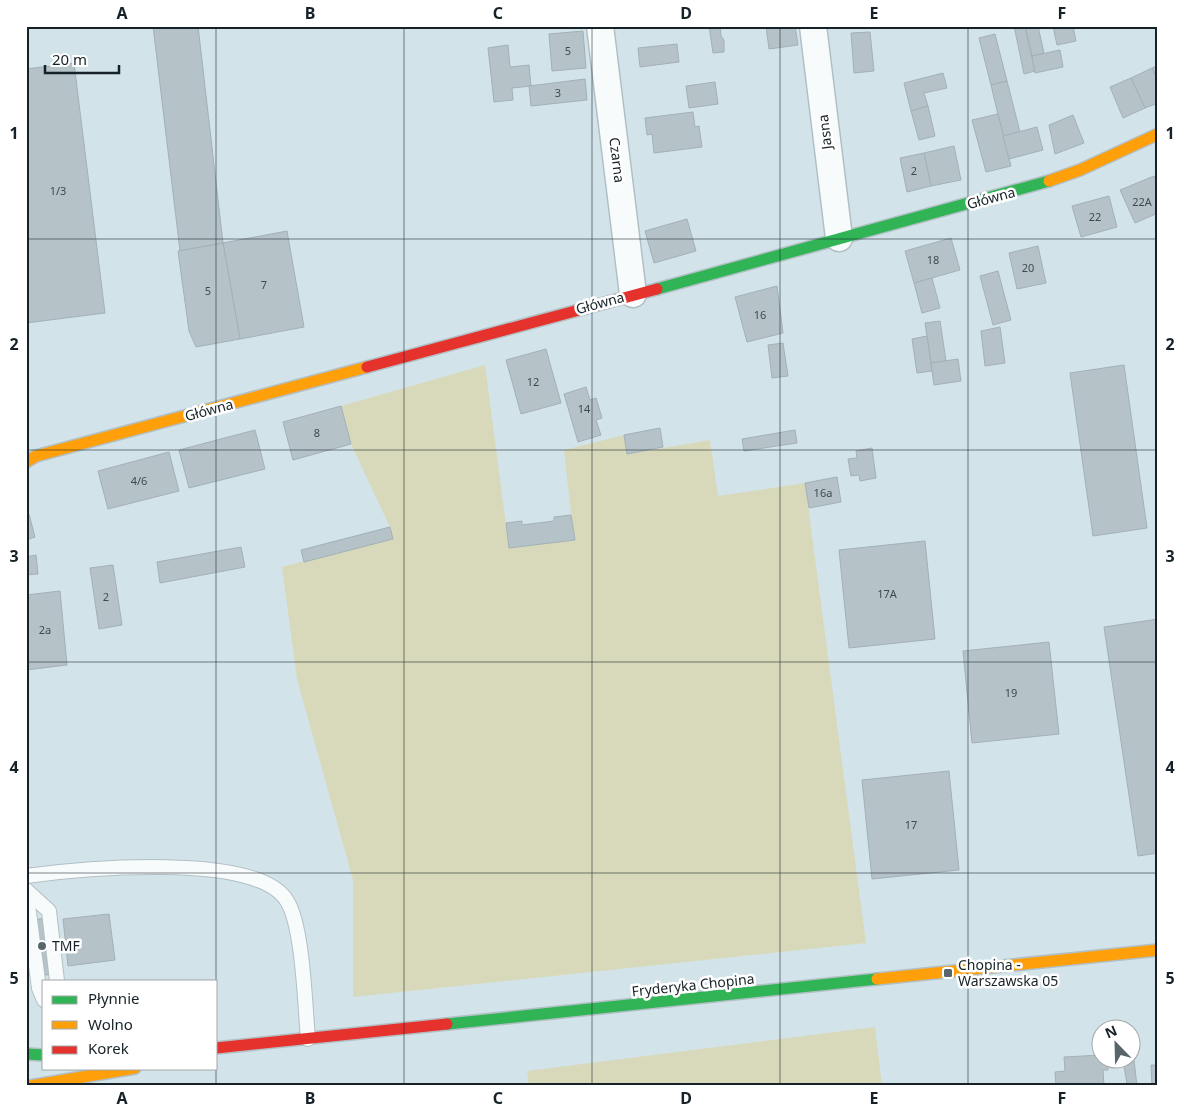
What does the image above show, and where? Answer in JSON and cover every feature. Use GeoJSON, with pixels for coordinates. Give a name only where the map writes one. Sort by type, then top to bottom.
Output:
{"type":"FeatureCollection","features":[{"type":"Feature","properties":{"kind":"street","name":"Czarna"},"geometry":{"type":"LineString","coordinates":[[600,26],[633,294]]}},
{"type":"Feature","properties":{"kind":"street","name":"Jasna"},"geometry":{"type":"LineString","coordinates":[[813,26],[839,238]]}},
{"type":"Feature","properties":{"kind":"street","name":"Główna"},"geometry":{"type":"LineString","coordinates":[[30,458],[1026,188],[1080,170],[1158,134]]}},
{"type":"Feature","properties":{"kind":"street","name":"Fryderyka Chopina"},"geometry":{"type":"LineString","coordinates":[[218,1049],[1158,950]]}},
{"type":"Feature","properties":{"kind":"street"},"geometry":{"type":"LineString","coordinates":[[26,1054],[42,1055]]}},
{"type":"Feature","properties":{"kind":"street"},"geometry":{"type":"LineString","coordinates":[[30,1086],[123,1070]]}},
{"type":"Feature","properties":{"kind":"lane"},"geometry":{"type":"LineString","coordinates":[[26,876],[83,869],[198,868],[230,872],[265,881],[287,899],[296,920],[308,1039]]}},
{"type":"Feature","properties":{"kind":"lane"},"geometry":{"type":"LineString","coordinates":[[26,890],[49,911],[57,980]]}},
{"type":"Feature","properties":{"kind":"lane"},"geometry":{"type":"LineString","coordinates":[[26,890],[39,988],[42,995]]}},
{"type":"Feature","properties":{"kind":"green space"},"geometry":{"type":"Polygon","coordinates":[[[485,365],[509,548],[574,540],[564,450],[624,435],[627,454],[710,440],[718,496],[805,483],[866,943],[353,997],[353,880],[297,679],[282,567],[393,538],[390,527],[351,444],[341,406],[485,365]]]}},
{"type":"Feature","properties":{"kind":"green space"},"geometry":{"type":"Polygon","coordinates":[[[875,1027],[882,1086],[529,1086],[527,1071],[875,1027]]]}},
{"type":"Feature","properties":{"kind":"building"},"geometry":{"type":"Polygon","coordinates":[[[153,26],[198,26],[223,243],[180,251],[153,26]]]}},
{"type":"Feature","properties":{"kind":"building"},"geometry":{"type":"Polygon","coordinates":[[[709,26],[720,26],[721,36],[724,40],[724,52],[713,53],[709,26]]]}},
{"type":"Feature","properties":{"kind":"building"},"geometry":{"type":"Polygon","coordinates":[[[766,26],[795,26],[798,45],[769,49],[766,26]]]}},
{"type":"Feature","properties":{"kind":"building"},"geometry":{"type":"Polygon","coordinates":[[[1014,26],[1025,26],[1035,71],[1024,74],[1014,26]]]}},
{"type":"Feature","properties":{"kind":"building"},"geometry":{"type":"Polygon","coordinates":[[[1025,26],[1038,26],[1044,53],[1032,56],[1025,26]]]}},
{"type":"Feature","properties":{"kind":"building"},"geometry":{"type":"Polygon","coordinates":[[[1053,26],[1073,26],[1076,41],[1057,45],[1053,26]]]}},
{"type":"Feature","properties":{"kind":"building"},"geometry":{"type":"Polygon","coordinates":[[[583,31],[586,68],[552,71],[549,34],[583,31]]]}},
{"type":"Feature","properties":{"kind":"building"},"geometry":{"type":"Polygon","coordinates":[[[870,32],[874,71],[854,73],[851,33],[870,32]]]}},
{"type":"Feature","properties":{"kind":"building"},"geometry":{"type":"Polygon","coordinates":[[[995,34],[1007,81],[991,85],[979,38],[995,34]]]}},
{"type":"Feature","properties":{"kind":"building"},"geometry":{"type":"Polygon","coordinates":[[[677,44],[679,62],[640,67],[638,48],[677,44]]]}},
{"type":"Feature","properties":{"kind":"building"},"geometry":{"type":"Polygon","coordinates":[[[508,45],[510,67],[529,65],[531,86],[512,88],[513,100],[494,102],[488,48],[508,45]]]}},
{"type":"Feature","properties":{"kind":"building"},"geometry":{"type":"Polygon","coordinates":[[[1060,50],[1063,67],[1035,73],[1032,56],[1060,50]]]}},
{"type":"Feature","properties":{"kind":"building"},"geometry":{"type":"Polygon","coordinates":[[[74,63],[105,313],[26,323],[26,69],[74,63]]]}},
{"type":"Feature","properties":{"kind":"building"},"geometry":{"type":"Polygon","coordinates":[[[1158,65],[1158,81],[1152,68],[1158,65]]]}},
{"type":"Feature","properties":{"kind":"building"},"geometry":{"type":"Polygon","coordinates":[[[1152,68],[1158,81],[1158,103],[1145,108],[1131,78],[1152,68]]]}},
{"type":"Feature","properties":{"kind":"building"},"geometry":{"type":"Polygon","coordinates":[[[943,73],[947,88],[924,93],[928,106],[911,111],[904,83],[943,73]]]}},
{"type":"Feature","properties":{"kind":"building"},"geometry":{"type":"Polygon","coordinates":[[[1131,78],[1145,108],[1123,118],[1110,87],[1131,78]]]}},
{"type":"Feature","properties":{"kind":"building"},"geometry":{"type":"Polygon","coordinates":[[[585,79],[587,100],[531,106],[529,86],[585,79]]]}},
{"type":"Feature","properties":{"kind":"building"},"geometry":{"type":"Polygon","coordinates":[[[1007,81],[1020,132],[1003,136],[991,85],[1007,81]]]}},
{"type":"Feature","properties":{"kind":"building"},"geometry":{"type":"Polygon","coordinates":[[[715,82],[718,104],[689,108],[686,86],[715,82]]]}},
{"type":"Feature","properties":{"kind":"building"},"geometry":{"type":"Polygon","coordinates":[[[928,106],[935,136],[919,140],[911,111],[928,106]]]}},
{"type":"Feature","properties":{"kind":"building"},"geometry":{"type":"Polygon","coordinates":[[[693,112],[695,127],[699,126],[702,147],[654,153],[652,134],[647,135],[645,118],[693,112]]]}},
{"type":"Feature","properties":{"kind":"building"},"geometry":{"type":"Polygon","coordinates":[[[998,114],[1011,166],[986,172],[972,120],[998,114]]]}},
{"type":"Feature","properties":{"kind":"building"},"geometry":{"type":"Polygon","coordinates":[[[1073,115],[1084,143],[1055,154],[1049,125],[1073,115]]]}},
{"type":"Feature","properties":{"kind":"building"},"geometry":{"type":"Polygon","coordinates":[[[1037,127],[1043,150],[1009,159],[1003,136],[1037,127]]]}},
{"type":"Feature","properties":{"kind":"building"},"geometry":{"type":"Polygon","coordinates":[[[954,146],[961,180],[931,186],[924,153],[954,146]]]}},
{"type":"Feature","properties":{"kind":"building"},"geometry":{"type":"Polygon","coordinates":[[[924,153],[931,186],[907,192],[900,158],[924,153]]]}},
{"type":"Feature","properties":{"kind":"building"},"geometry":{"type":"Polygon","coordinates":[[[1154,176],[1158,185],[1158,213],[1135,223],[1120,190],[1154,176]]]}},
{"type":"Feature","properties":{"kind":"building"},"geometry":{"type":"Polygon","coordinates":[[[1109,196],[1117,227],[1081,237],[1072,206],[1109,196]]]}},
{"type":"Feature","properties":{"kind":"building"},"geometry":{"type":"Polygon","coordinates":[[[687,219],[696,251],[654,263],[645,231],[687,219]]]}},
{"type":"Feature","properties":{"kind":"building"},"geometry":{"type":"Polygon","coordinates":[[[287,231],[304,327],[240,339],[223,243],[287,231]]]}},
{"type":"Feature","properties":{"kind":"building"},"geometry":{"type":"Polygon","coordinates":[[[951,238],[960,270],[914,283],[905,251],[951,238]]]}},
{"type":"Feature","properties":{"kind":"building"},"geometry":{"type":"Polygon","coordinates":[[[223,243],[240,339],[196,347],[189,331],[178,251],[223,243]]]}},
{"type":"Feature","properties":{"kind":"building"},"geometry":{"type":"Polygon","coordinates":[[[1038,246],[1046,283],[1017,289],[1009,253],[1038,246]]]}},
{"type":"Feature","properties":{"kind":"building"},"geometry":{"type":"Polygon","coordinates":[[[998,271],[1011,320],[993,325],[980,276],[998,271]]]}},
{"type":"Feature","properties":{"kind":"building"},"geometry":{"type":"Polygon","coordinates":[[[932,278],[940,308],[922,313],[914,283],[932,278]]]}},
{"type":"Feature","properties":{"kind":"building"},"geometry":{"type":"Polygon","coordinates":[[[777,286],[783,333],[747,342],[735,297],[777,286]]]}},
{"type":"Feature","properties":{"kind":"building"},"geometry":{"type":"Polygon","coordinates":[[[940,321],[946,361],[931,363],[925,323],[940,321]]]}},
{"type":"Feature","properties":{"kind":"building"},"geometry":{"type":"Polygon","coordinates":[[[1000,327],[1005,363],[985,366],[981,331],[1000,327]]]}},
{"type":"Feature","properties":{"kind":"building"},"geometry":{"type":"Polygon","coordinates":[[[927,336],[932,371],[917,373],[912,339],[927,336]]]}},
{"type":"Feature","properties":{"kind":"building"},"geometry":{"type":"Polygon","coordinates":[[[783,343],[788,376],[772,378],[768,345],[783,343]]]}},
{"type":"Feature","properties":{"kind":"building"},"geometry":{"type":"Polygon","coordinates":[[[546,349],[561,403],[521,414],[506,360],[546,349]]]}},
{"type":"Feature","properties":{"kind":"building"},"geometry":{"type":"Polygon","coordinates":[[[958,359],[961,381],[934,385],[931,363],[958,359]]]}},
{"type":"Feature","properties":{"kind":"building"},"geometry":{"type":"Polygon","coordinates":[[[1124,365],[1147,528],[1093,536],[1070,373],[1124,365]]]}},
{"type":"Feature","properties":{"kind":"building"},"geometry":{"type":"Polygon","coordinates":[[[586,387],[590,400],[596,398],[602,418],[596,420],[601,435],[578,442],[564,394],[586,387]]]}},
{"type":"Feature","properties":{"kind":"building"},"geometry":{"type":"Polygon","coordinates":[[[341,406],[351,444],[293,460],[283,422],[341,406]]]}},
{"type":"Feature","properties":{"kind":"building"},"geometry":{"type":"Polygon","coordinates":[[[660,428],[663,447],[627,454],[624,435],[660,428]]]}},
{"type":"Feature","properties":{"kind":"building"},"geometry":{"type":"Polygon","coordinates":[[[255,430],[265,469],[189,488],[179,450],[255,430]]]}},
{"type":"Feature","properties":{"kind":"building"},"geometry":{"type":"Polygon","coordinates":[[[795,430],[797,443],[744,451],[742,439],[795,430]]]}},
{"type":"Feature","properties":{"kind":"building"},"geometry":{"type":"Polygon","coordinates":[[[872,448],[876,478],[860,481],[859,475],[851,476],[848,459],[857,458],[856,451],[872,448]]]}},
{"type":"Feature","properties":{"kind":"building"},"geometry":{"type":"Polygon","coordinates":[[[169,452],[179,491],[108,509],[98,471],[169,452]]]}},
{"type":"Feature","properties":{"kind":"building"},"geometry":{"type":"Polygon","coordinates":[[[837,477],[841,502],[809,508],[805,483],[837,477]]]}},
{"type":"Feature","properties":{"kind":"building"},"geometry":{"type":"Polygon","coordinates":[[[26,514],[29,514],[35,537],[26,540],[26,514]]]}},
{"type":"Feature","properties":{"kind":"building"},"geometry":{"type":"Polygon","coordinates":[[[571,515],[575,540],[509,548],[506,523],[522,521],[522,525],[554,521],[554,517],[571,515]]]}},
{"type":"Feature","properties":{"kind":"building"},"geometry":{"type":"Polygon","coordinates":[[[390,527],[393,539],[304,562],[301,550],[390,527]]]}},
{"type":"Feature","properties":{"kind":"building"},"geometry":{"type":"Polygon","coordinates":[[[925,541],[935,639],[849,648],[839,550],[925,541]]]}},
{"type":"Feature","properties":{"kind":"building"},"geometry":{"type":"Polygon","coordinates":[[[241,547],[245,567],[160,583],[157,562],[241,547]]]}},
{"type":"Feature","properties":{"kind":"building"},"geometry":{"type":"Polygon","coordinates":[[[36,555],[38,574],[26,575],[26,557],[36,555]]]}},
{"type":"Feature","properties":{"kind":"building"},"geometry":{"type":"Polygon","coordinates":[[[113,565],[122,625],[99,629],[90,568],[113,565]]]}},
{"type":"Feature","properties":{"kind":"building"},"geometry":{"type":"Polygon","coordinates":[[[60,591],[67,665],[26,670],[26,595],[60,591]]]}},
{"type":"Feature","properties":{"kind":"building"},"geometry":{"type":"Polygon","coordinates":[[[1158,619],[1158,853],[1138,856],[1104,627],[1158,619]]]}},
{"type":"Feature","properties":{"kind":"building"},"geometry":{"type":"Polygon","coordinates":[[[1049,642],[1059,734],[972,743],[963,651],[1049,642]]]}},
{"type":"Feature","properties":{"kind":"building"},"geometry":{"type":"Polygon","coordinates":[[[949,771],[959,870],[872,879],[862,780],[949,771]]]}},
{"type":"Feature","properties":{"kind":"building"},"geometry":{"type":"Polygon","coordinates":[[[109,914],[115,960],[68,966],[63,919],[109,914]]]}},
{"type":"Feature","properties":{"kind":"building"},"geometry":{"type":"Polygon","coordinates":[[[53,917],[60,973],[31,977],[26,921],[53,917]]]}},
{"type":"Feature","properties":{"kind":"building"},"geometry":{"type":"Polygon","coordinates":[[[1092,1056],[1092,1070],[1103,1070],[1104,1086],[1056,1086],[1055,1072],[1065,1071],[1064,1057],[1092,1056]]]}},
{"type":"Feature","properties":{"kind":"building"},"geometry":{"type":"Polygon","coordinates":[[[1151,1065],[1158,1065],[1158,1086],[1152,1086],[1151,1065]]]}},
{"type":"Feature","properties":{"kind":"building"},"geometry":{"type":"Polygon","coordinates":[[[1125,1070],[1135,1070],[1137,1086],[1116,1086],[1127,1084],[1125,1070]]]}},
{"type":"Feature","properties":{"kind":"traffic: fast"},"geometry":{"type":"LineString","coordinates":[[657,289],[1049,181]]}},
{"type":"Feature","properties":{"kind":"traffic: fast"},"geometry":{"type":"LineString","coordinates":[[447,1024],[877,979]]}},
{"type":"Feature","properties":{"kind":"traffic: fast"},"geometry":{"type":"LineString","coordinates":[[26,1054],[42,1055]]}},
{"type":"Feature","properties":{"kind":"traffic: slow"},"geometry":{"type":"LineString","coordinates":[[1049,181],[1080,170],[1158,134]]}},
{"type":"Feature","properties":{"kind":"traffic: slow"},"geometry":{"type":"LineString","coordinates":[[26,462],[36,456],[367,367]]}},
{"type":"Feature","properties":{"kind":"traffic: slow"},"geometry":{"type":"LineString","coordinates":[[877,979],[1158,950]]}},
{"type":"Feature","properties":{"kind":"traffic: slow"},"geometry":{"type":"LineString","coordinates":[[30,1086],[123,1070]]}},
{"type":"Feature","properties":{"kind":"traffic: jam"},"geometry":{"type":"LineString","coordinates":[[367,367],[657,289]]}},
{"type":"Feature","properties":{"kind":"traffic: jam"},"geometry":{"type":"LineString","coordinates":[[218,1048],[447,1024]]}},
{"type":"Feature","properties":{"kind":"place","name":"TMF"},"geometry":{"type":"Point","coordinates":[42,946]}},
{"type":"Feature","properties":{"kind":"place","name":"Chopina - Warszawska 05"},"geometry":{"type":"Point","coordinates":[948,973]}}]}
